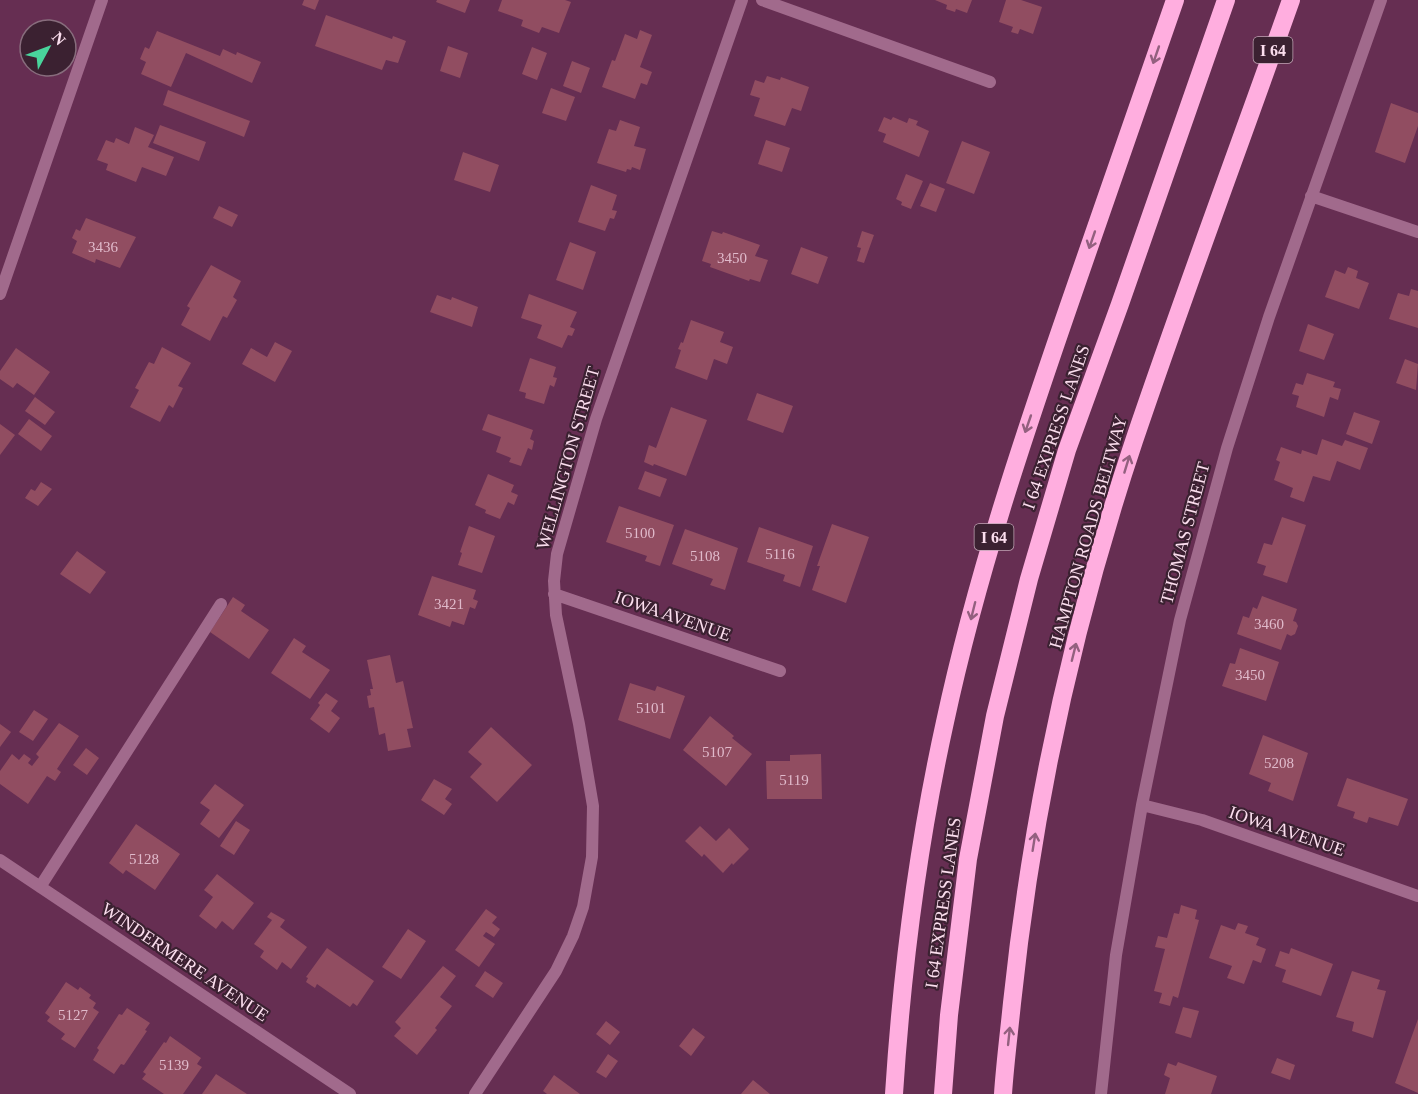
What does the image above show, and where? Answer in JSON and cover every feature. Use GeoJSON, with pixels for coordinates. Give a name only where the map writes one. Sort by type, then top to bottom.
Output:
{"type":"FeatureCollection","features":[{"type":"Feature","properties":{"kind":"highway","name":"I 64"},"geometry":{"type":"LineString","coordinates":[[894,1094],[903,985],[919,852],[945,720],[981,579],[1024,436],[1175,0]]}},
{"type":"Feature","properties":{"kind":"highway","name":"I 64 EXPRESS LANES"},"geometry":{"type":"LineString","coordinates":[[943,1094],[949,1015],[968,859],[995,716],[1029,579],[1067,450],[1226,0]]}},
{"type":"Feature","properties":{"kind":"highway","name":"HAMPTON ROADS BELTWAY"},"geometry":{"type":"LineString","coordinates":[[1003,1094],[1019,940],[1038,816],[1059,714],[1091,586],[1134,443],[1291,0]]}},
{"type":"Feature","properties":{"kind":"street"},"geometry":{"type":"LineString","coordinates":[[0,294],[102,0]]}},
{"type":"Feature","properties":{"kind":"street","name":"WELLINGTON STREET"},"geometry":{"type":"LineString","coordinates":[[475,1094],[556,971],[573,936],[583,907],[592,857],[593,806],[579,724],[556,615],[554,594],[557,554],[596,420],[742,0]]}},
{"type":"Feature","properties":{"kind":"street"},"geometry":{"type":"LineString","coordinates":[[762,0],[990,82]]}},
{"type":"Feature","properties":{"kind":"street","name":"THOMAS STREET"},"geometry":{"type":"LineString","coordinates":[[1101,1094],[1116,955],[1142,805],[1180,620],[1227,448],[1269,317],[1381,0]]}},
{"type":"Feature","properties":{"kind":"street"},"geometry":{"type":"LineString","coordinates":[[1311,196],[1418,232]]}},
{"type":"Feature","properties":{"kind":"street","name":"IOWA AVENUE"},"geometry":{"type":"LineString","coordinates":[[554,594],[780,671]]}},
{"type":"Feature","properties":{"kind":"street"},"geometry":{"type":"LineString","coordinates":[[40,887],[221,604]]}},
{"type":"Feature","properties":{"kind":"street","name":"IOWA AVENUE"},"geometry":{"type":"LineString","coordinates":[[1142,805],[1202,820],[1418,896]]}},
{"type":"Feature","properties":{"kind":"street","name":"WINDERMERE AVENUE"},"geometry":{"type":"LineString","coordinates":[[0,860],[350,1094]]}},
{"type":"Feature","properties":{"kind":"building"},"geometry":{"type":"Polygon","coordinates":[[[304,0],[319,0],[315,10],[302,5],[304,0]]]}},
{"type":"Feature","properties":{"kind":"building"},"geometry":{"type":"Polygon","coordinates":[[[437,0],[470,0],[465,13],[436,2],[437,0]]]}},
{"type":"Feature","properties":{"kind":"building"},"geometry":{"type":"Polygon","coordinates":[[[502,0],[565,0],[571,2],[559,33],[542,27],[539,33],[521,26],[523,20],[498,11],[502,0]]]}},
{"type":"Feature","properties":{"kind":"building"},"geometry":{"type":"Polygon","coordinates":[[[935,0],[972,0],[967,13],[956,9],[955,12],[946,9],[947,5],[935,0]]]}},
{"type":"Feature","properties":{"kind":"building"},"geometry":{"type":"Polygon","coordinates":[[[1006,0],[1021,0],[1042,7],[1033,34],[1020,29],[1018,34],[1011,32],[1013,27],[999,22],[1006,0]]]}},
{"type":"Feature","properties":{"kind":"building"},"geometry":{"type":"Polygon","coordinates":[[[326,15],[392,39],[393,36],[406,41],[398,63],[386,60],[382,70],[315,46],[326,15]]]}},
{"type":"Feature","properties":{"kind":"building"},"geometry":{"type":"Polygon","coordinates":[[[640,30],[652,35],[640,67],[652,72],[647,85],[641,83],[635,99],[602,87],[625,34],[637,39],[640,30]]]}},
{"type":"Feature","properties":{"kind":"building"},"geometry":{"type":"Polygon","coordinates":[[[157,31],[220,56],[223,49],[261,62],[252,83],[186,53],[171,87],[141,74],[146,62],[140,59],[145,47],[149,49],[157,31]]]}},
{"type":"Feature","properties":{"kind":"building"},"geometry":{"type":"Polygon","coordinates":[[[448,46],[468,53],[460,78],[440,71],[448,46]]]}},
{"type":"Feature","properties":{"kind":"building"},"geometry":{"type":"Polygon","coordinates":[[[532,47],[547,53],[537,80],[522,74],[532,47]]]}},
{"type":"Feature","properties":{"kind":"building"},"geometry":{"type":"Polygon","coordinates":[[[572,61],[590,68],[581,93],[563,86],[572,61]]]}},
{"type":"Feature","properties":{"kind":"building"},"geometry":{"type":"Polygon","coordinates":[[[767,76],[780,80],[781,77],[809,87],[801,111],[792,108],[785,126],[754,116],[760,98],[750,95],[755,80],[764,83],[767,76]]]}},
{"type":"Feature","properties":{"kind":"building"},"geometry":{"type":"Polygon","coordinates":[[[551,88],[575,97],[566,121],[542,113],[551,88]]]}},
{"type":"Feature","properties":{"kind":"building"},"geometry":{"type":"Polygon","coordinates":[[[168,90],[250,121],[244,137],[163,105],[168,90]]]}},
{"type":"Feature","properties":{"kind":"building"},"geometry":{"type":"Polygon","coordinates":[[[1391,103],[1418,113],[1418,126],[1405,163],[1375,152],[1391,103]]]}},
{"type":"Feature","properties":{"kind":"building"},"geometry":{"type":"Polygon","coordinates":[[[884,117],[891,120],[893,117],[907,123],[909,118],[918,121],[916,125],[929,131],[919,157],[883,142],[886,134],[878,131],[884,117]]]}},
{"type":"Feature","properties":{"kind":"building"},"geometry":{"type":"Polygon","coordinates":[[[620,120],[640,127],[634,146],[646,149],[640,170],[632,167],[626,172],[597,163],[609,129],[616,131],[620,120]]]}},
{"type":"Feature","properties":{"kind":"building"},"geometry":{"type":"Polygon","coordinates":[[[160,125],[206,142],[199,161],[153,143],[160,125]]]}},
{"type":"Feature","properties":{"kind":"building"},"geometry":{"type":"Polygon","coordinates":[[[135,127],[154,135],[148,147],[174,157],[166,176],[142,167],[136,182],[106,170],[108,164],[97,160],[106,140],[114,143],[116,138],[129,144],[135,127]]]}},
{"type":"Feature","properties":{"kind":"building"},"geometry":{"type":"Polygon","coordinates":[[[766,140],[790,148],[782,172],[758,164],[766,140]]]}},
{"type":"Feature","properties":{"kind":"building"},"geometry":{"type":"Polygon","coordinates":[[[962,141],[990,152],[974,194],[946,183],[962,141]]]}},
{"type":"Feature","properties":{"kind":"building"},"geometry":{"type":"Polygon","coordinates":[[[463,152],[499,165],[490,192],[454,180],[463,152]]]}},
{"type":"Feature","properties":{"kind":"building"},"geometry":{"type":"Polygon","coordinates":[[[906,174],[923,181],[911,209],[901,205],[902,202],[896,199],[906,174]]]}},
{"type":"Feature","properties":{"kind":"building"},"geometry":{"type":"Polygon","coordinates":[[[930,183],[945,189],[936,212],[920,206],[930,183]]]}},
{"type":"Feature","properties":{"kind":"building"},"geometry":{"type":"Polygon","coordinates":[[[591,185],[617,195],[612,210],[617,211],[614,219],[610,218],[605,231],[578,222],[591,185]]]}},
{"type":"Feature","properties":{"kind":"building"},"geometry":{"type":"Polygon","coordinates":[[[219,206],[238,215],[232,227],[213,218],[219,206]]]}},
{"type":"Feature","properties":{"kind":"building"},"geometry":{"type":"Polygon","coordinates":[[[86,218],[136,237],[120,268],[96,259],[95,263],[72,253],[77,241],[72,238],[76,229],[80,231],[86,218]]]}},
{"type":"Feature","properties":{"kind":"building"},"geometry":{"type":"Polygon","coordinates":[[[712,231],[722,234],[723,232],[760,245],[755,256],[768,260],[760,282],[750,279],[749,281],[710,267],[711,264],[702,261],[712,231]]]}},
{"type":"Feature","properties":{"kind":"building"},"geometry":{"type":"Polygon","coordinates":[[[862,231],[874,235],[864,263],[857,261],[861,248],[857,247],[862,231]]]}},
{"type":"Feature","properties":{"kind":"building"},"geometry":{"type":"Polygon","coordinates":[[[570,242],[596,252],[583,290],[556,280],[570,242]]]}},
{"type":"Feature","properties":{"kind":"building"},"geometry":{"type":"Polygon","coordinates":[[[801,247],[828,257],[818,284],[791,274],[801,247]]]}},
{"type":"Feature","properties":{"kind":"building"},"geometry":{"type":"Polygon","coordinates":[[[211,265],[241,281],[233,297],[237,300],[227,318],[223,316],[210,341],[181,325],[190,308],[187,306],[211,265]]]}},
{"type":"Feature","properties":{"kind":"building"},"geometry":{"type":"Polygon","coordinates":[[[1348,267],[1358,271],[1356,278],[1369,283],[1359,309],[1325,297],[1335,270],[1345,274],[1348,267]]]}},
{"type":"Feature","properties":{"kind":"building"},"geometry":{"type":"Polygon","coordinates":[[[1411,289],[1418,291],[1418,328],[1389,319],[1398,293],[1409,296],[1411,289]]]}},
{"type":"Feature","properties":{"kind":"building"},"geometry":{"type":"Polygon","coordinates":[[[529,294],[577,312],[570,327],[575,329],[572,336],[568,335],[562,348],[537,338],[542,325],[521,318],[529,294]]]}},
{"type":"Feature","properties":{"kind":"building"},"geometry":{"type":"Polygon","coordinates":[[[437,295],[451,300],[452,297],[478,307],[472,327],[430,312],[437,295]]]}},
{"type":"Feature","properties":{"kind":"building"},"geometry":{"type":"Polygon","coordinates":[[[691,320],[724,332],[720,342],[733,347],[727,364],[714,359],[707,380],[675,368],[681,350],[678,349],[681,342],[683,343],[691,320]]]}},
{"type":"Feature","properties":{"kind":"building"},"geometry":{"type":"Polygon","coordinates":[[[1308,324],[1334,334],[1324,360],[1299,351],[1308,324]]]}},
{"type":"Feature","properties":{"kind":"building"},"geometry":{"type":"Polygon","coordinates":[[[275,342],[292,351],[275,382],[242,364],[251,348],[267,357],[275,342]]]}},
{"type":"Feature","properties":{"kind":"building"},"geometry":{"type":"Polygon","coordinates":[[[162,347],[191,363],[178,386],[183,388],[173,408],[169,405],[160,422],[130,407],[139,390],[135,388],[149,362],[154,364],[162,347]]]}},
{"type":"Feature","properties":{"kind":"building"},"geometry":{"type":"Polygon","coordinates":[[[16,348],[50,372],[34,395],[17,383],[13,388],[0,379],[0,371],[16,348]]]}},
{"type":"Feature","properties":{"kind":"building"},"geometry":{"type":"Polygon","coordinates":[[[530,358],[556,367],[553,377],[557,378],[554,387],[550,385],[544,404],[525,398],[526,393],[519,391],[530,358]]]}},
{"type":"Feature","properties":{"kind":"building"},"geometry":{"type":"Polygon","coordinates":[[[1405,359],[1418,364],[1416,390],[1396,383],[1405,359]]]}},
{"type":"Feature","properties":{"kind":"building"},"geometry":{"type":"Polygon","coordinates":[[[1307,373],[1335,382],[1333,387],[1341,389],[1338,400],[1330,397],[1324,417],[1296,407],[1299,396],[1292,394],[1296,383],[1303,385],[1307,373]]]}},
{"type":"Feature","properties":{"kind":"building"},"geometry":{"type":"Polygon","coordinates":[[[757,393],[793,406],[783,433],[747,420],[757,393]]]}},
{"type":"Feature","properties":{"kind":"building"},"geometry":{"type":"Polygon","coordinates":[[[35,397],[55,412],[45,425],[25,411],[35,397]]]}},
{"type":"Feature","properties":{"kind":"building"},"geometry":{"type":"Polygon","coordinates":[[[671,407],[707,420],[686,476],[644,462],[649,445],[656,448],[671,407]]]}},
{"type":"Feature","properties":{"kind":"building"},"geometry":{"type":"Polygon","coordinates":[[[1354,412],[1380,421],[1372,444],[1346,434],[1354,412]]]}},
{"type":"Feature","properties":{"kind":"building"},"geometry":{"type":"Polygon","coordinates":[[[488,414],[533,430],[530,439],[534,441],[532,450],[528,448],[521,466],[509,462],[511,458],[496,452],[501,437],[482,430],[488,414]]]}},
{"type":"Feature","properties":{"kind":"building"},"geometry":{"type":"Polygon","coordinates":[[[29,419],[52,436],[41,451],[18,434],[29,419]]]}},
{"type":"Feature","properties":{"kind":"building"},"geometry":{"type":"Polygon","coordinates":[[[0,424],[15,435],[0,455],[0,424]]]}},
{"type":"Feature","properties":{"kind":"building"},"geometry":{"type":"Polygon","coordinates":[[[1322,439],[1342,446],[1345,440],[1368,448],[1360,470],[1337,461],[1330,481],[1313,476],[1304,502],[1290,497],[1293,488],[1274,480],[1280,462],[1276,460],[1281,447],[1301,454],[1302,450],[1317,455],[1322,439]]]}},
{"type":"Feature","properties":{"kind":"building"},"geometry":{"type":"Polygon","coordinates":[[[645,471],[667,479],[660,497],[638,489],[645,471]]]}},
{"type":"Feature","properties":{"kind":"building"},"geometry":{"type":"Polygon","coordinates":[[[488,474],[514,485],[511,492],[518,495],[514,505],[508,502],[500,519],[485,513],[486,510],[475,505],[488,474]]]}},
{"type":"Feature","properties":{"kind":"building"},"geometry":{"type":"Polygon","coordinates":[[[41,482],[52,489],[38,506],[25,498],[31,489],[35,491],[41,482]]]}},
{"type":"Feature","properties":{"kind":"building"},"geometry":{"type":"Polygon","coordinates":[[[619,506],[674,525],[660,566],[645,561],[647,556],[606,542],[619,506]]]}},
{"type":"Feature","properties":{"kind":"building"},"geometry":{"type":"Polygon","coordinates":[[[1282,517],[1306,525],[1287,583],[1263,575],[1266,566],[1257,563],[1264,543],[1272,545],[1282,517]]]}},
{"type":"Feature","properties":{"kind":"building"},"geometry":{"type":"Polygon","coordinates":[[[832,524],[869,537],[846,603],[812,590],[820,566],[817,566],[832,524]]]}},
{"type":"Feature","properties":{"kind":"building"},"geometry":{"type":"Polygon","coordinates":[[[469,526],[495,536],[482,573],[458,565],[469,526]]]}},
{"type":"Feature","properties":{"kind":"building"},"geometry":{"type":"Polygon","coordinates":[[[759,527],[813,546],[800,587],[783,581],[785,575],[747,562],[759,527]]]}},
{"type":"Feature","properties":{"kind":"building"},"geometry":{"type":"Polygon","coordinates":[[[685,529],[738,548],[725,590],[710,585],[713,579],[672,564],[685,529]]]}},
{"type":"Feature","properties":{"kind":"building"},"geometry":{"type":"Polygon","coordinates":[[[77,551],[106,572],[90,594],[60,574],[77,551]]]}},
{"type":"Feature","properties":{"kind":"building"},"geometry":{"type":"Polygon","coordinates":[[[432,576],[476,590],[473,599],[478,601],[475,609],[470,607],[464,625],[452,621],[450,627],[418,615],[432,576]]]}},
{"type":"Feature","properties":{"kind":"building"},"geometry":{"type":"Polygon","coordinates":[[[1262,596],[1297,609],[1293,621],[1298,626],[1295,634],[1291,636],[1287,634],[1281,650],[1237,634],[1243,616],[1249,618],[1253,607],[1257,609],[1262,596]]]}},
{"type":"Feature","properties":{"kind":"building"},"geometry":{"type":"Polygon","coordinates":[[[233,597],[245,605],[241,611],[269,630],[249,659],[210,632],[233,597]]]}},
{"type":"Feature","properties":{"kind":"building"},"geometry":{"type":"Polygon","coordinates":[[[294,638],[306,646],[302,652],[330,670],[310,699],[271,673],[294,638]]]}},
{"type":"Feature","properties":{"kind":"building"},"geometry":{"type":"Polygon","coordinates":[[[1240,648],[1279,662],[1266,701],[1222,686],[1230,663],[1235,664],[1240,648]]]}},
{"type":"Feature","properties":{"kind":"building"},"geometry":{"type":"Polygon","coordinates":[[[390,655],[396,683],[403,681],[413,728],[407,729],[411,747],[388,751],[385,733],[379,735],[374,707],[369,708],[367,696],[371,695],[370,689],[373,689],[367,660],[390,655]]]}},
{"type":"Feature","properties":{"kind":"building"},"geometry":{"type":"Polygon","coordinates":[[[630,683],[655,691],[657,686],[685,696],[670,739],[618,720],[630,683]]]}},
{"type":"Feature","properties":{"kind":"building"},"geometry":{"type":"Polygon","coordinates":[[[326,693],[338,701],[331,711],[340,718],[329,733],[310,719],[326,693]]]}},
{"type":"Feature","properties":{"kind":"building"},"geometry":{"type":"Polygon","coordinates":[[[34,710],[48,719],[33,741],[19,732],[34,710]]]}},
{"type":"Feature","properties":{"kind":"building"},"geometry":{"type":"Polygon","coordinates":[[[710,716],[752,754],[726,786],[683,750],[710,716]]]}},
{"type":"Feature","properties":{"kind":"building"},"geometry":{"type":"Polygon","coordinates":[[[59,723],[79,736],[57,769],[61,772],[55,781],[47,776],[28,804],[0,784],[0,771],[12,754],[19,760],[24,754],[31,759],[28,763],[32,766],[39,757],[36,754],[59,723]]]}},
{"type":"Feature","properties":{"kind":"building"},"geometry":{"type":"Polygon","coordinates":[[[0,724],[11,732],[0,747],[0,724]]]}},
{"type":"Feature","properties":{"kind":"building"},"geometry":{"type":"Polygon","coordinates":[[[491,727],[532,765],[497,802],[470,777],[482,764],[468,752],[491,727]]]}},
{"type":"Feature","properties":{"kind":"building"},"geometry":{"type":"Polygon","coordinates":[[[1263,735],[1308,753],[1293,801],[1268,791],[1271,783],[1249,774],[1263,735]]]}},
{"type":"Feature","properties":{"kind":"building"},"geometry":{"type":"Polygon","coordinates":[[[86,748],[99,758],[87,775],[73,765],[86,748]]]}},
{"type":"Feature","properties":{"kind":"building"},"geometry":{"type":"Polygon","coordinates":[[[821,754],[822,799],[767,799],[766,761],[790,761],[790,755],[821,754]]]}},
{"type":"Feature","properties":{"kind":"building"},"geometry":{"type":"Polygon","coordinates":[[[1347,778],[1408,799],[1398,826],[1369,817],[1367,823],[1353,818],[1355,812],[1337,806],[1347,778]]]}},
{"type":"Feature","properties":{"kind":"building"},"geometry":{"type":"Polygon","coordinates":[[[434,779],[452,789],[445,799],[452,804],[444,815],[421,800],[434,779]]]}},
{"type":"Feature","properties":{"kind":"building"},"geometry":{"type":"Polygon","coordinates":[[[215,784],[244,805],[219,838],[200,824],[210,810],[200,803],[215,784]]]}},
{"type":"Feature","properties":{"kind":"building"},"geometry":{"type":"Polygon","coordinates":[[[236,821],[250,830],[234,855],[220,846],[236,821]]]}},
{"type":"Feature","properties":{"kind":"building"},"geometry":{"type":"Polygon","coordinates":[[[136,824],[180,854],[155,890],[126,870],[123,874],[109,863],[136,824]]]}},
{"type":"Feature","properties":{"kind":"building"},"geometry":{"type":"Polygon","coordinates":[[[700,826],[716,841],[729,828],[749,849],[723,873],[704,854],[702,857],[685,841],[700,826]]]}},
{"type":"Feature","properties":{"kind":"building"},"geometry":{"type":"Polygon","coordinates":[[[217,874],[254,903],[233,930],[222,921],[216,929],[199,916],[213,897],[204,890],[217,874]]]}},
{"type":"Feature","properties":{"kind":"building"},"geometry":{"type":"Polygon","coordinates":[[[1181,905],[1197,910],[1195,919],[1199,920],[1178,998],[1173,996],[1170,1006],[1159,1003],[1162,993],[1154,991],[1165,949],[1155,947],[1158,936],[1167,938],[1174,913],[1179,914],[1181,905]]]}},
{"type":"Feature","properties":{"kind":"building"},"geometry":{"type":"Polygon","coordinates":[[[486,909],[497,917],[492,923],[500,929],[494,937],[486,932],[483,936],[495,944],[479,967],[455,950],[486,909]]]}},
{"type":"Feature","properties":{"kind":"building"},"geometry":{"type":"Polygon","coordinates":[[[271,912],[285,920],[280,927],[307,947],[291,969],[282,962],[277,970],[260,957],[264,951],[254,944],[272,920],[267,917],[271,912]]]}},
{"type":"Feature","properties":{"kind":"building"},"geometry":{"type":"Polygon","coordinates":[[[1238,923],[1248,926],[1245,933],[1259,938],[1256,945],[1266,949],[1261,963],[1253,960],[1244,984],[1227,978],[1232,966],[1209,958],[1221,925],[1235,930],[1238,923]]]}},
{"type":"Feature","properties":{"kind":"building"},"geometry":{"type":"Polygon","coordinates":[[[408,929],[426,941],[401,979],[382,967],[408,929]]]}},
{"type":"Feature","properties":{"kind":"building"},"geometry":{"type":"Polygon","coordinates":[[[327,948],[374,981],[357,1006],[353,1003],[350,1007],[317,984],[315,988],[306,982],[308,978],[306,977],[327,948]]]}},
{"type":"Feature","properties":{"kind":"building"},"geometry":{"type":"Polygon","coordinates":[[[1291,948],[1333,964],[1321,996],[1282,982],[1286,970],[1275,966],[1280,951],[1289,954],[1291,948]]]}},
{"type":"Feature","properties":{"kind":"building"},"geometry":{"type":"Polygon","coordinates":[[[443,966],[456,976],[440,997],[452,1006],[417,1055],[394,1036],[401,1028],[395,1022],[443,966]]]}},
{"type":"Feature","properties":{"kind":"building"},"geometry":{"type":"Polygon","coordinates":[[[485,971],[503,983],[493,998],[475,986],[485,971]]]}},
{"type":"Feature","properties":{"kind":"building"},"geometry":{"type":"Polygon","coordinates":[[[1352,971],[1380,980],[1377,989],[1386,991],[1373,1038],[1352,1031],[1354,1022],[1336,1017],[1352,971]]]}},
{"type":"Feature","properties":{"kind":"building"},"geometry":{"type":"Polygon","coordinates":[[[66,982],[78,990],[80,987],[91,995],[89,998],[96,1003],[93,1008],[99,1012],[75,1048],[61,1039],[65,1034],[47,1021],[50,1017],[45,1013],[66,982]]]}},
{"type":"Feature","properties":{"kind":"building"},"geometry":{"type":"Polygon","coordinates":[[[1183,1007],[1199,1011],[1191,1038],[1175,1033],[1183,1007]]]}},
{"type":"Feature","properties":{"kind":"building"},"geometry":{"type":"Polygon","coordinates":[[[127,1008],[150,1023],[124,1065],[121,1064],[114,1074],[93,1060],[99,1050],[97,1048],[119,1014],[122,1015],[127,1008]]]}},
{"type":"Feature","properties":{"kind":"building"},"geometry":{"type":"Polygon","coordinates":[[[1418,1019],[1418,1093],[1395,1083],[1418,1019]]]}},
{"type":"Feature","properties":{"kind":"building"},"geometry":{"type":"Polygon","coordinates":[[[606,1021],[620,1032],[610,1045],[596,1034],[606,1021]]]}},
{"type":"Feature","properties":{"kind":"building"},"geometry":{"type":"Polygon","coordinates":[[[693,1028],[705,1037],[691,1056],[679,1046],[693,1028]]]}},
{"type":"Feature","properties":{"kind":"building"},"geometry":{"type":"Polygon","coordinates":[[[170,1036],[201,1058],[197,1064],[202,1067],[183,1094],[164,1094],[142,1079],[146,1074],[143,1072],[170,1036]]]}},
{"type":"Feature","properties":{"kind":"building"},"geometry":{"type":"Polygon","coordinates":[[[608,1054],[618,1061],[606,1078],[596,1072],[608,1054]]]}},
{"type":"Feature","properties":{"kind":"building"},"geometry":{"type":"Polygon","coordinates":[[[1277,1058],[1295,1065],[1290,1080],[1271,1073],[1277,1058]]]}},
{"type":"Feature","properties":{"kind":"building"},"geometry":{"type":"Polygon","coordinates":[[[1178,1062],[1217,1076],[1211,1094],[1165,1094],[1170,1078],[1164,1075],[1168,1063],[1176,1066],[1178,1062]]]}},
{"type":"Feature","properties":{"kind":"building"},"geometry":{"type":"Polygon","coordinates":[[[216,1074],[247,1094],[202,1094],[216,1074]]]}},
{"type":"Feature","properties":{"kind":"building"},"geometry":{"type":"Polygon","coordinates":[[[554,1075],[580,1094],[547,1094],[543,1091],[554,1075]]]}},
{"type":"Feature","properties":{"kind":"building"},"geometry":{"type":"Polygon","coordinates":[[[753,1080],[770,1094],[741,1094],[753,1080]]]}}]}
